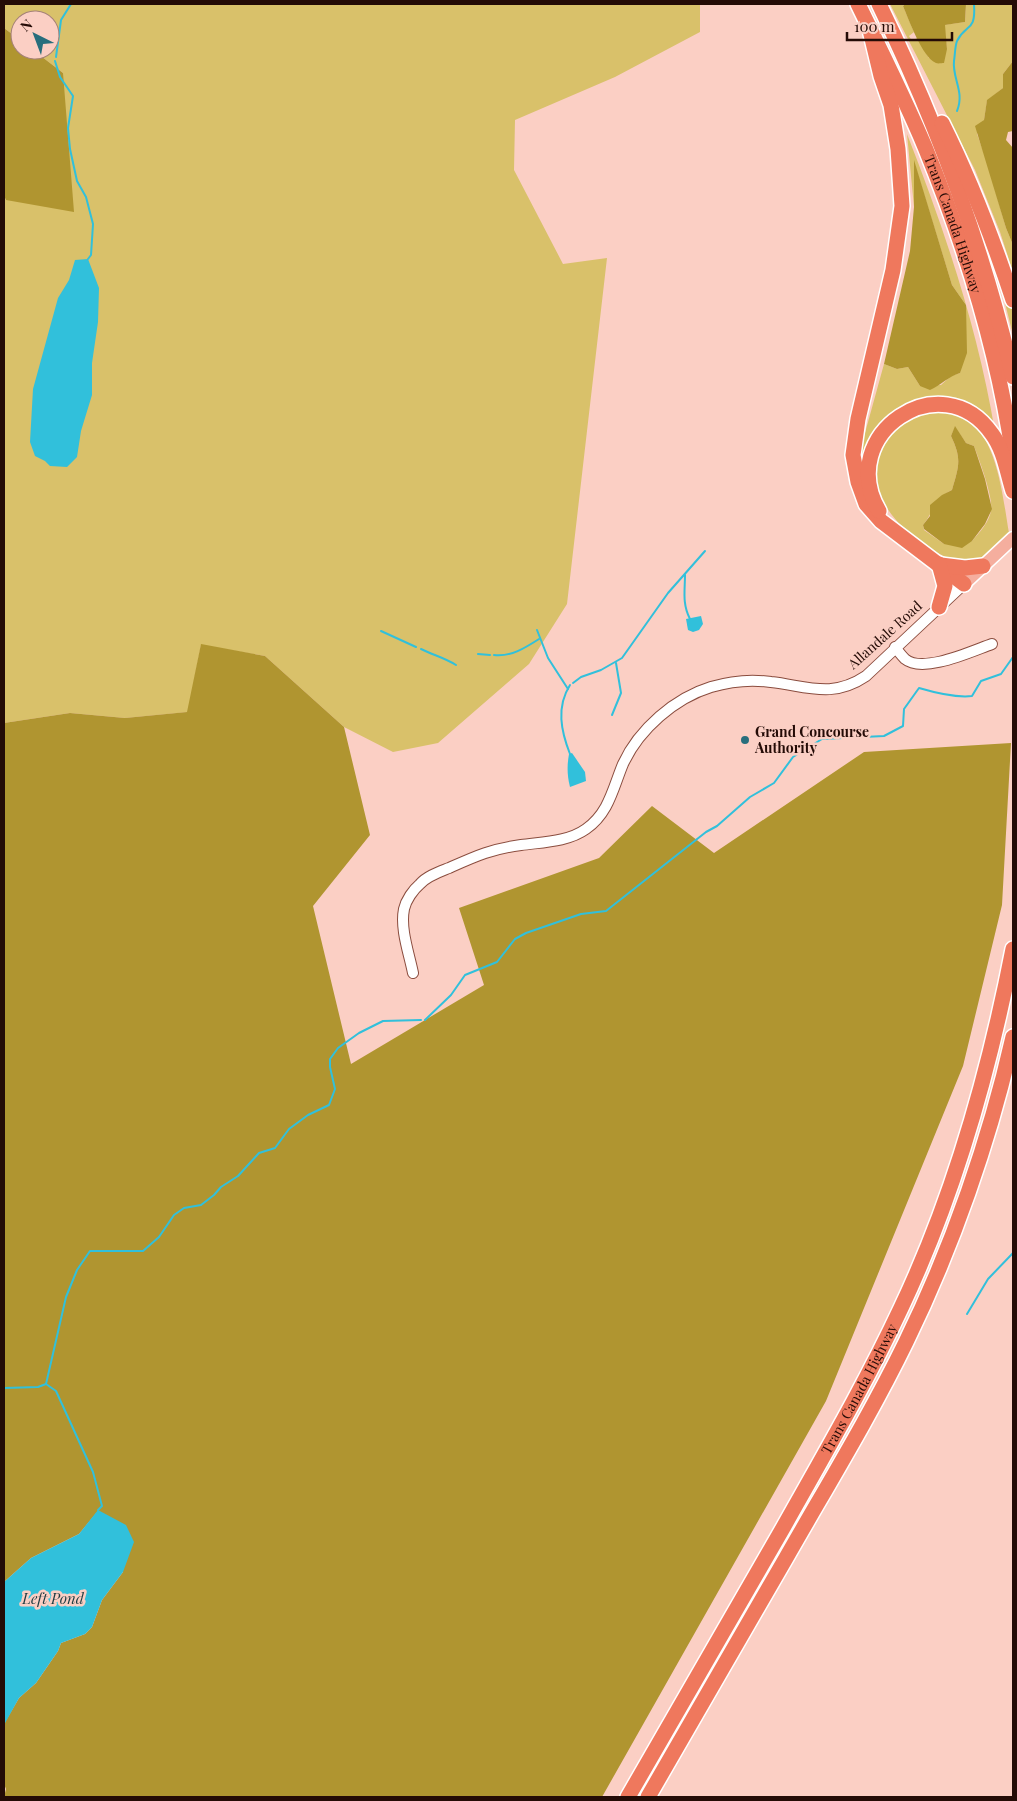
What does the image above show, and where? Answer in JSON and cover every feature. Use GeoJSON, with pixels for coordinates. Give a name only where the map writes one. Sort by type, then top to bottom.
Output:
{"type":"FeatureCollection","features":[{"type":"Feature","properties":{"kind":"highway","name":"Trans Canada Highway"},"geometry":{"type":"LineString","coordinates":[[858,4],[925,147],[951,215],[977,296],[996,370],[1013,456]]}},
{"type":"Feature","properties":{"kind":"highway","name":"Trans Canada Highway"},"geometry":{"type":"LineString","coordinates":[[879,4],[905,57],[940,142],[969,222],[994,302],[1013,377]]}},
{"type":"Feature","properties":{"kind":"highway"},"geometry":{"type":"LineString","coordinates":[[870,30],[881,76],[891,106],[898,150],[902,206],[894,270],[858,419],[853,455],[858,482],[866,504],[881,521],[964,584]]}},
{"type":"Feature","properties":{"kind":"highway"},"geometry":{"type":"LineString","coordinates":[[905,57],[911,61],[959,157],[990,231],[1013,300]]}},
{"type":"Feature","properties":{"kind":"highway"},"geometry":{"type":"LineString","coordinates":[[899,535],[878,509],[869,483],[868,462],[885,430],[894,420],[920,406],[934,404],[958,408],[981,420],[1000,448],[1013,491]]}},
{"type":"Feature","properties":{"kind":"highway"},"geometry":{"type":"LineString","coordinates":[[939,564],[958,568],[983,566]]}},
{"type":"Feature","properties":{"kind":"highway"},"geometry":{"type":"LineString","coordinates":[[939,564],[945,586],[939,607]]}},
{"type":"Feature","properties":{"kind":"highway","name":"Trans Canada Highway"},"geometry":{"type":"LineString","coordinates":[[628,1797],[832,1441],[902,1308],[934,1231],[961,1156],[1001,1010],[1013,949]]}},
{"type":"Feature","properties":{"kind":"highway","name":"Trans Canada Highway"},"geometry":{"type":"LineString","coordinates":[[648,1797],[842,1462],[907,1341],[960,1213],[1002,1083],[1013,1037]]}},
{"type":"Feature","properties":{"kind":"main road","name":"Allandale Road"},"geometry":{"type":"LineString","coordinates":[[964,584],[1013,538]]}},
{"type":"Feature","properties":{"kind":"street","name":"Allandale Road"},"geometry":{"type":"LineString","coordinates":[[413,973],[403,919],[404,908],[410,895],[420,883],[480,853],[497,848],[566,838],[587,829],[606,807],[623,764],[632,748],[648,728],[681,700],[711,686],[752,680],[811,689],[843,688],[866,676],[964,584]]}},
{"type":"Feature","properties":{"kind":"street"},"geometry":{"type":"LineString","coordinates":[[895,647],[905,659],[911,662],[934,664],[992,644]]}},
{"type":"Feature","properties":{"kind":"shaded area"},"geometry":{"type":"Polygon","coordinates":[[[4,4],[700,4],[700,32],[615,77],[515,120],[514,170],[563,264],[607,258],[567,604],[529,664],[438,743],[393,752],[344,727],[265,656],[201,645],[188,712],[125,718],[70,713],[4,723],[4,196],[6,200],[63,73],[46,60],[60,60],[60,10],[10,10],[10,32],[4,28],[4,4]]]}},
{"type":"Feature","properties":{"kind":"shaded area"},"geometry":{"type":"Polygon","coordinates":[[[890,4],[904,4],[903,6],[914,32],[909,36],[912,41],[917,38],[929,58],[947,49],[944,25],[965,22],[966,4],[1013,4],[1013,61],[1003,74],[1003,88],[987,101],[984,120],[977,134],[1013,245],[1013,272],[1000,232],[975,170],[890,4]]]}},
{"type":"Feature","properties":{"kind":"shaded area"},"geometry":{"type":"Polygon","coordinates":[[[905,4],[966,4],[965,22],[945,25],[947,49],[944,63],[936,63],[926,54],[916,38],[903,6],[905,4]]]}},
{"type":"Feature","properties":{"kind":"shaded area"},"geometry":{"type":"Polygon","coordinates":[[[4,28],[10,32],[10,60],[46,60],[63,73],[74,212],[6,200],[4,196],[4,28]]]}},
{"type":"Feature","properties":{"kind":"shaded area"},"geometry":{"type":"Polygon","coordinates":[[[1013,61],[1013,131],[1008,132],[1006,140],[1013,148],[1013,245],[975,126],[984,120],[987,100],[1003,88],[1003,74],[1013,61]]]}},
{"type":"Feature","properties":{"kind":"shaded area"},"geometry":{"type":"Polygon","coordinates":[[[907,134],[947,244],[966,305],[952,285],[914,162],[914,207],[907,134]]]}},
{"type":"Feature","properties":{"kind":"shaded area"},"geometry":{"type":"Polygon","coordinates":[[[914,160],[952,285],[966,305],[967,353],[960,373],[930,390],[920,386],[908,367],[897,369],[884,364],[910,251],[914,207],[914,160]]]}},
{"type":"Feature","properties":{"kind":"shaded area"},"geometry":{"type":"Polygon","coordinates":[[[971,197],[986,228],[1013,312],[1013,335],[1002,291],[971,197]]]}},
{"type":"Feature","properties":{"kind":"shaded area"},"geometry":{"type":"Polygon","coordinates":[[[966,305],[988,394],[995,432],[954,401],[940,397],[933,398],[897,411],[879,424],[863,454],[860,468],[860,451],[884,364],[897,369],[908,367],[920,386],[941,385],[951,376],[960,373],[966,305]]]}},
{"type":"Feature","properties":{"kind":"shaded area"},"geometry":{"type":"Polygon","coordinates":[[[934,411],[961,416],[975,426],[985,438],[997,470],[1009,533],[991,552],[978,561],[968,563],[957,561],[945,557],[922,543],[896,520],[885,506],[878,490],[875,479],[875,466],[888,438],[898,426],[910,418],[934,411]],[[955,427],[951,436],[957,451],[958,463],[952,490],[942,496],[923,525],[924,530],[944,544],[972,541],[986,523],[991,511],[988,489],[974,446],[966,443],[955,427]]]}},
{"type":"Feature","properties":{"kind":"shaded area"},"geometry":{"type":"Polygon","coordinates":[[[955,426],[966,443],[974,446],[985,479],[992,509],[985,524],[972,541],[962,548],[944,544],[924,529],[923,525],[930,516],[930,505],[942,495],[952,490],[958,463],[957,451],[951,436],[955,426]]]}},
{"type":"Feature","properties":{"kind":"shaded area"},"geometry":{"type":"Polygon","coordinates":[[[201,644],[265,656],[344,727],[370,835],[313,906],[351,1064],[484,985],[459,908],[599,858],[652,806],[714,853],[864,752],[1011,743],[1002,905],[963,1066],[826,1401],[602,1797],[4,1797],[6,1789],[4,1784],[5,1722],[19,1698],[36,1683],[58,1651],[61,1643],[85,1634],[92,1627],[102,1600],[123,1572],[98,1511],[79,1534],[31,1558],[4,1582],[4,723],[70,713],[125,718],[187,712],[201,644]]]}},
{"type":"Feature","properties":{"kind":"water"},"geometry":{"type":"Polygon","coordinates":[[[88,259],[99,288],[98,322],[92,363],[92,395],[81,431],[77,457],[67,467],[50,466],[35,456],[30,442],[33,389],[58,298],[69,280],[75,260],[88,259]]]}},
{"type":"Feature","properties":{"kind":"water"},"geometry":{"type":"Polygon","coordinates":[[[701,616],[703,624],[699,630],[693,632],[688,630],[686,619],[701,616]]]}},
{"type":"Feature","properties":{"kind":"water"},"geometry":{"type":"Polygon","coordinates":[[[572,753],[585,772],[586,781],[570,787],[568,766],[569,754],[572,753]]]}},
{"type":"Feature","properties":{"kind":"water","name":"Left Pond"},"geometry":{"type":"Polygon","coordinates":[[[98,1510],[126,1525],[134,1542],[123,1572],[102,1600],[92,1627],[85,1634],[61,1643],[58,1651],[36,1683],[19,1698],[4,1725],[4,1582],[31,1558],[79,1534],[98,1510]]]}},
{"type":"Feature","properties":{"kind":"waterway"},"geometry":{"type":"LineString","coordinates":[[60,27],[61,20],[71,4]]}},
{"type":"Feature","properties":{"kind":"waterway"},"geometry":{"type":"LineString","coordinates":[[957,111],[960,98],[954,67],[956,45],[960,35],[972,24],[974,4]]}},
{"type":"Feature","properties":{"kind":"waterway"},"geometry":{"type":"LineString","coordinates":[[55,61],[60,77],[73,96],[68,128],[70,149],[77,181],[86,197],[93,224],[91,255],[88,259]]}},
{"type":"Feature","properties":{"kind":"waterway"},"geometry":{"type":"LineString","coordinates":[[573,683],[581,677],[601,670],[622,658],[668,593],[705,551]]}},
{"type":"Feature","properties":{"kind":"waterway"},"geometry":{"type":"LineString","coordinates":[[685,575],[685,602],[690,619]]}},
{"type":"Feature","properties":{"kind":"waterway"},"geometry":{"type":"LineString","coordinates":[[537,630],[548,658],[568,689]]}},
{"type":"Feature","properties":{"kind":"waterway"},"geometry":{"type":"LineString","coordinates":[[381,631],[416,647]]}},
{"type":"Feature","properties":{"kind":"waterway"},"geometry":{"type":"LineString","coordinates":[[494,655],[512,653],[523,649],[539,639]]}},
{"type":"Feature","properties":{"kind":"waterway"},"geometry":{"type":"LineString","coordinates":[[421,649],[456,665]]}},
{"type":"Feature","properties":{"kind":"waterway"},"geometry":{"type":"LineString","coordinates":[[478,654],[490,655]]}},
{"type":"Feature","properties":{"kind":"waterway"},"geometry":{"type":"LineString","coordinates":[[425,1020],[451,995],[465,975],[497,962],[515,939],[526,933],[581,914],[606,911],[706,832],[717,826],[750,797],[774,783],[793,757],[822,739],[884,736],[903,726],[904,709],[919,688],[952,696],[972,696],[981,681],[1001,674],[1013,657]]}},
{"type":"Feature","properties":{"kind":"waterway"},"geometry":{"type":"LineString","coordinates":[[612,715],[621,693],[616,663]]}},
{"type":"Feature","properties":{"kind":"waterway"},"geometry":{"type":"LineString","coordinates":[[570,685],[563,702],[561,719],[564,737],[570,754]]}},
{"type":"Feature","properties":{"kind":"waterway"},"geometry":{"type":"LineString","coordinates":[[46,1384],[66,1297],[77,1270],[90,1251],[143,1251],[159,1237],[174,1215],[184,1208],[201,1205],[221,1187],[238,1176],[259,1153],[275,1148],[289,1129],[308,1115],[329,1105],[335,1089],[330,1059],[338,1048],[359,1033],[383,1021],[421,1020]]}},
{"type":"Feature","properties":{"kind":"waterway"},"geometry":{"type":"LineString","coordinates":[[967,1314],[988,1279],[1013,1253]]}},
{"type":"Feature","properties":{"kind":"waterway"},"geometry":{"type":"LineString","coordinates":[[46,1384],[56,1391],[93,1472],[102,1506],[98,1510]]}},
{"type":"Feature","properties":{"kind":"waterway"},"geometry":{"type":"LineString","coordinates":[[4,1388],[38,1387],[46,1384]]}},
{"type":"Feature","properties":{"kind":"place","name":"Grand Concourse Authority"},"geometry":{"type":"Point","coordinates":[745,740]}}]}
